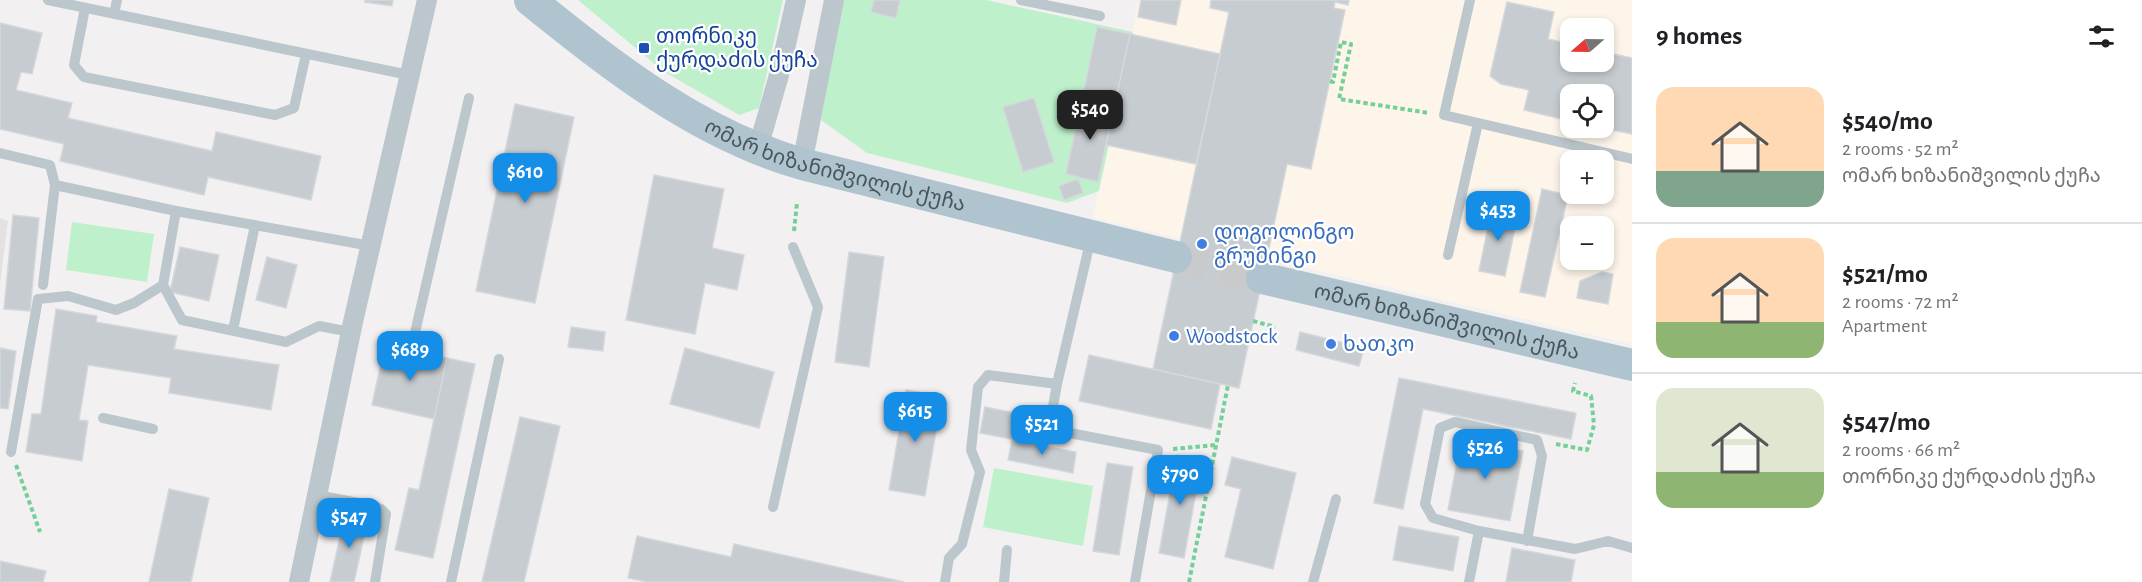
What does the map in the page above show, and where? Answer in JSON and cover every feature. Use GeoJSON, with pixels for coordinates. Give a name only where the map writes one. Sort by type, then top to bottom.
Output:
{"type":"FeatureCollection","features":[{"type":"Feature","properties":{"kind":"main road","name":"ომარ ხიზანიშვილის ქუჩა"},"geometry":{"type":"LineString","coordinates":[[530,0],[605,60],[676,108],[715,130],[758,148],[802,164],[1176,257]]}},
{"type":"Feature","properties":{"kind":"main road","name":"ომარ ხიზანიშვილის ქუჩა"},"geometry":{"type":"LineString","coordinates":[[1262,278],[1632,365]]}},
{"type":"Feature","properties":{"kind":"street"},"geometry":{"type":"LineString","coordinates":[[299,582],[351,332],[427,0]]}},
{"type":"Feature","properties":{"kind":"street"},"geometry":{"type":"LineString","coordinates":[[758,148],[779,75],[796,0]]}},
{"type":"Feature","properties":{"kind":"street"},"geometry":{"type":"LineString","coordinates":[[802,164],[834,0]]}},
{"type":"Feature","properties":{"kind":"lane"},"geometry":{"type":"LineString","coordinates":[[48,0],[409,75]]}},
{"type":"Feature","properties":{"kind":"lane"},"geometry":{"type":"LineString","coordinates":[[114,14],[117,0]]}},
{"type":"Feature","properties":{"kind":"lane"},"geometry":{"type":"LineString","coordinates":[[1021,0],[1100,16]]}},
{"type":"Feature","properties":{"kind":"lane"},"geometry":{"type":"LineString","coordinates":[[1470,0],[1444,115],[1632,159]]}},
{"type":"Feature","properties":{"kind":"lane"},"geometry":{"type":"LineString","coordinates":[[85,8],[74,65],[84,77],[275,116],[294,108],[306,54]]}},
{"type":"Feature","properties":{"kind":"lane"},"geometry":{"type":"LineString","coordinates":[[414,337],[469,98]]}},
{"type":"Feature","properties":{"kind":"lane"},"geometry":{"type":"LineString","coordinates":[[1448,255],[1478,123]]}},
{"type":"Feature","properties":{"kind":"lane"},"geometry":{"type":"LineString","coordinates":[[0,153],[51,165],[55,185],[43,285]]}},
{"type":"Feature","properties":{"kind":"lane"},"geometry":{"type":"LineString","coordinates":[[55,185],[176,211],[371,246]]}},
{"type":"Feature","properties":{"kind":"lane"},"geometry":{"type":"LineString","coordinates":[[176,211],[163,285],[182,320],[286,342],[319,326],[351,332]]}},
{"type":"Feature","properties":{"kind":"lane"},"geometry":{"type":"LineString","coordinates":[[233,330],[255,225]]}},
{"type":"Feature","properties":{"kind":"lane"},"geometry":{"type":"LineString","coordinates":[[1091,237],[1057,384],[1049,429],[1158,450],[1135,582]]}},
{"type":"Feature","properties":{"kind":"lane"},"geometry":{"type":"LineString","coordinates":[[773,507],[818,307],[793,247]]}},
{"type":"Feature","properties":{"kind":"lane"},"geometry":{"type":"LineString","coordinates":[[10,452],[38,299],[68,296],[116,310],[134,303],[163,285]]}},
{"type":"Feature","properties":{"kind":"lane"},"geometry":{"type":"LineString","coordinates":[[451,582],[499,359]]}},
{"type":"Feature","properties":{"kind":"lane"},"geometry":{"type":"LineString","coordinates":[[945,582],[949,558],[962,544],[980,472],[971,450],[978,387],[988,375],[1057,384]]}},
{"type":"Feature","properties":{"kind":"lane"},"geometry":{"type":"LineString","coordinates":[[103,418],[153,429]]}},
{"type":"Feature","properties":{"kind":"lane"},"geometry":{"type":"LineString","coordinates":[[1527,540],[1542,456],[1538,440],[1455,422],[1440,428],[1425,504],[1433,518],[1479,531],[1527,540],[1575,549],[1608,541],[1632,548]]}},
{"type":"Feature","properties":{"kind":"lane"},"geometry":{"type":"LineString","coordinates":[[317,495],[374,506],[381,508],[386,514],[375,582]]}},
{"type":"Feature","properties":{"kind":"lane"},"geometry":{"type":"LineString","coordinates":[[1312,582],[1336,499]]}},
{"type":"Feature","properties":{"kind":"lane"},"geometry":{"type":"LineString","coordinates":[[1469,582],[1479,531]]}},
{"type":"Feature","properties":{"kind":"lane"},"geometry":{"type":"LineString","coordinates":[[1004,582],[1007,550]]}},
{"type":"Feature","properties":{"kind":"path"},"geometry":{"type":"LineString","coordinates":[[1330,81],[1333,82],[1341,42],[1351,44],[1339,99],[1444,115]]}},
{"type":"Feature","properties":{"kind":"path"},"geometry":{"type":"LineString","coordinates":[[793,247],[797,203]]}},
{"type":"Feature","properties":{"kind":"path"},"geometry":{"type":"LineString","coordinates":[[1253,321],[1275,327]]}},
{"type":"Feature","properties":{"kind":"path"},"geometry":{"type":"LineString","coordinates":[[1538,440],[1587,450],[1594,425],[1591,396],[1573,391],[1575,383]]}},
{"type":"Feature","properties":{"kind":"path"},"geometry":{"type":"LineString","coordinates":[[1189,582],[1228,385]]}},
{"type":"Feature","properties":{"kind":"path"},"geometry":{"type":"LineString","coordinates":[[1158,450],[1216,445]]}},
{"type":"Feature","properties":{"kind":"path"},"geometry":{"type":"LineString","coordinates":[[10,452],[40,532]]}},
{"type":"Feature","properties":{"kind":"shaded area"},"geometry":{"type":"Polygon","coordinates":[[[1139,0],[1632,0],[1632,344],[1093,218],[1139,0]]]}},
{"type":"Feature","properties":{"kind":"shaded area"},"geometry":{"type":"Polygon","coordinates":[[[0,218],[8,221],[0,285],[0,218]]]}},
{"type":"Feature","properties":{"kind":"green space"},"geometry":{"type":"Polygon","coordinates":[[[578,0],[783,0],[759,108],[739,115],[663,71],[578,0]]]}},
{"type":"Feature","properties":{"kind":"green space"},"geometry":{"type":"Polygon","coordinates":[[[842,0],[986,0],[1133,32],[1099,191],[1067,203],[867,153],[821,120],[842,0]]]}},
{"type":"Feature","properties":{"kind":"green space"},"geometry":{"type":"Polygon","coordinates":[[[72,222],[154,234],[147,282],[66,270],[72,222]]]}},
{"type":"Feature","properties":{"kind":"green space"},"geometry":{"type":"Polygon","coordinates":[[[994,468],[1093,486],[1083,546],[983,527],[994,468]]]}},
{"type":"Feature","properties":{"kind":"building"},"geometry":{"type":"Polygon","coordinates":[[[365,0],[393,0],[392,6],[365,2],[365,0]]]}},
{"type":"Feature","properties":{"kind":"building"},"geometry":{"type":"Polygon","coordinates":[[[874,0],[900,0],[896,18],[871,12],[874,0]]]}},
{"type":"Feature","properties":{"kind":"building"},"geometry":{"type":"Polygon","coordinates":[[[1141,0],[1181,0],[1176,25],[1138,17],[1141,0]]]}},
{"type":"Feature","properties":{"kind":"building"},"geometry":{"type":"Polygon","coordinates":[[[1211,0],[1349,0],[1348,5],[1335,2],[1334,8],[1345,10],[1311,169],[1287,164],[1239,388],[1153,369],[1229,12],[1210,8],[1211,0]]]}},
{"type":"Feature","properties":{"kind":"building"},"geometry":{"type":"Polygon","coordinates":[[[1507,2],[1554,12],[1548,39],[1560,42],[1560,72],[1614,72],[1614,54],[1632,58],[1632,134],[1614,130],[1614,84],[1560,84],[1560,119],[1524,110],[1529,90],[1501,84],[1490,76],[1507,2]]]}},
{"type":"Feature","properties":{"kind":"building"},"geometry":{"type":"Polygon","coordinates":[[[0,23],[42,33],[32,74],[21,72],[16,90],[72,103],[68,118],[212,151],[216,132],[321,156],[311,200],[208,177],[204,195],[60,161],[64,144],[0,129],[0,23]]]}},
{"type":"Feature","properties":{"kind":"building"},"geometry":{"type":"Polygon","coordinates":[[[1097,27],[1130,34],[1114,107],[1082,100],[1097,27]]]}},
{"type":"Feature","properties":{"kind":"building"},"geometry":{"type":"Polygon","coordinates":[[[1130,34],[1220,54],[1196,164],[1106,145],[1130,34]]]}},
{"type":"Feature","properties":{"kind":"building"},"geometry":{"type":"Polygon","coordinates":[[[1034,98],[1054,162],[1023,172],[1003,107],[1034,98]]]}},
{"type":"Feature","properties":{"kind":"building"},"geometry":{"type":"Polygon","coordinates":[[[1082,100],[1114,107],[1098,182],[1066,174],[1082,100]]]}},
{"type":"Feature","properties":{"kind":"building"},"geometry":{"type":"Polygon","coordinates":[[[515,104],[574,117],[535,303],[476,291],[515,104]]]}},
{"type":"Feature","properties":{"kind":"building"},"geometry":{"type":"Polygon","coordinates":[[[654,175],[724,189],[712,248],[744,255],[737,290],[705,283],[695,334],[626,320],[654,175]]]}},
{"type":"Feature","properties":{"kind":"building"},"geometry":{"type":"Polygon","coordinates":[[[1078,179],[1083,193],[1064,200],[1059,186],[1078,179]]]}},
{"type":"Feature","properties":{"kind":"building"},"geometry":{"type":"Polygon","coordinates":[[[1542,189],[1560,193],[1560,204],[1566,204],[1563,216],[1560,216],[1560,230],[1545,297],[1520,292],[1542,189]]]}},
{"type":"Feature","properties":{"kind":"building"},"geometry":{"type":"Polygon","coordinates":[[[1492,208],[1518,213],[1505,276],[1479,271],[1492,208]]]}},
{"type":"Feature","properties":{"kind":"building"},"geometry":{"type":"Polygon","coordinates":[[[13,215],[39,218],[30,311],[4,309],[13,215]]]}},
{"type":"Feature","properties":{"kind":"building"},"geometry":{"type":"Polygon","coordinates":[[[180,247],[219,255],[209,301],[170,292],[180,247]]]}},
{"type":"Feature","properties":{"kind":"building"},"geometry":{"type":"Polygon","coordinates":[[[849,252],[884,257],[869,367],[835,362],[849,252]]]}},
{"type":"Feature","properties":{"kind":"building"},"geometry":{"type":"Polygon","coordinates":[[[267,257],[297,265],[286,308],[256,300],[267,257]]]}},
{"type":"Feature","properties":{"kind":"building"},"geometry":{"type":"Polygon","coordinates":[[[1602,272],[1613,274],[1608,304],[1577,298],[1580,281],[1602,272]]]}},
{"type":"Feature","properties":{"kind":"building"},"geometry":{"type":"Polygon","coordinates":[[[56,309],[97,316],[96,322],[177,336],[174,349],[279,365],[271,410],[169,393],[171,378],[88,365],[79,420],[88,421],[82,461],[26,452],[32,414],[41,414],[56,309]]]}},
{"type":"Feature","properties":{"kind":"building"},"geometry":{"type":"Polygon","coordinates":[[[571,327],[605,332],[603,351],[568,347],[571,327]]]}},
{"type":"Feature","properties":{"kind":"building"},"geometry":{"type":"Polygon","coordinates":[[[1300,332],[1364,348],[1359,366],[1296,350],[1300,332]]]}},
{"type":"Feature","properties":{"kind":"building"},"geometry":{"type":"Polygon","coordinates":[[[385,344],[447,358],[434,419],[372,405],[385,344]]]}},
{"type":"Feature","properties":{"kind":"building"},"geometry":{"type":"Polygon","coordinates":[[[0,348],[16,351],[8,409],[0,408],[0,348]]]}},
{"type":"Feature","properties":{"kind":"building"},"geometry":{"type":"Polygon","coordinates":[[[685,348],[774,372],[759,428],[670,404],[685,348]]]}},
{"type":"Feature","properties":{"kind":"building"},"geometry":{"type":"Polygon","coordinates":[[[1089,355],[1220,384],[1211,429],[1079,401],[1089,355]]]}},
{"type":"Feature","properties":{"kind":"building"},"geometry":{"type":"Polygon","coordinates":[[[447,358],[475,364],[433,558],[395,550],[409,488],[419,490],[447,358]]]}},
{"type":"Feature","properties":{"kind":"building"},"geometry":{"type":"Polygon","coordinates":[[[1399,378],[1576,413],[1571,439],[1423,409],[1403,509],[1374,503],[1399,378]]]}},
{"type":"Feature","properties":{"kind":"building"},"geometry":{"type":"Polygon","coordinates":[[[906,390],[942,396],[925,496],[889,490],[906,390]]]}},
{"type":"Feature","properties":{"kind":"building"},"geometry":{"type":"Polygon","coordinates":[[[985,407],[1030,416],[1025,442],[980,433],[985,407]]]}},
{"type":"Feature","properties":{"kind":"building"},"geometry":{"type":"Polygon","coordinates":[[[520,417],[560,426],[524,582],[482,582],[520,417]]]}},
{"type":"Feature","properties":{"kind":"building"},"geometry":{"type":"Polygon","coordinates":[[[1461,439],[1523,451],[1510,521],[1448,510],[1461,439]]]}},
{"type":"Feature","properties":{"kind":"building"},"geometry":{"type":"Polygon","coordinates":[[[1012,440],[1076,452],[1073,473],[1008,460],[1012,440]]]}},
{"type":"Feature","properties":{"kind":"building"},"geometry":{"type":"Polygon","coordinates":[[[1177,455],[1202,460],[1184,558],[1159,553],[1177,455]]]}},
{"type":"Feature","properties":{"kind":"building"},"geometry":{"type":"Polygon","coordinates":[[[1232,457],[1296,473],[1273,569],[1225,557],[1241,489],[1225,485],[1232,457]]]}},
{"type":"Feature","properties":{"kind":"building"},"geometry":{"type":"Polygon","coordinates":[[[1107,463],[1133,467],[1119,555],[1093,551],[1107,463]]]}},
{"type":"Feature","properties":{"kind":"building"},"geometry":{"type":"Polygon","coordinates":[[[169,489],[209,498],[191,582],[149,582],[169,489]]]}},
{"type":"Feature","properties":{"kind":"building"},"geometry":{"type":"Polygon","coordinates":[[[345,514],[368,519],[354,582],[330,582],[345,514]]]}},
{"type":"Feature","properties":{"kind":"building"},"geometry":{"type":"Polygon","coordinates":[[[1399,526],[1459,537],[1453,571],[1393,560],[1399,526]]]}},
{"type":"Feature","properties":{"kind":"building"},"geometry":{"type":"Polygon","coordinates":[[[637,536],[731,557],[734,544],[904,582],[648,582],[628,578],[637,536]]]}},
{"type":"Feature","properties":{"kind":"building"},"geometry":{"type":"Polygon","coordinates":[[[1512,548],[1575,560],[1571,582],[1506,582],[1512,548]]]}},
{"type":"Feature","properties":{"kind":"building"},"geometry":{"type":"Polygon","coordinates":[[[0,561],[46,571],[43,582],[0,582],[0,561]]]}},
{"type":"Feature","properties":{"kind":"tunnel"},"geometry":{"type":"LineString","coordinates":[[1176,257],[1262,278]]}},
{"type":"Feature","properties":{"kind":"place","name":"თორნიკე ქურდაძის ქუჩა"},"geometry":{"type":"Point","coordinates":[644,48]}},
{"type":"Feature","properties":{"kind":"place","name":"დოგოლინგო გრუმინგი"},"geometry":{"type":"Point","coordinates":[1202,244]}},
{"type":"Feature","properties":{"kind":"place","name":"Woodstock"},"geometry":{"type":"Point","coordinates":[1174,336]}},
{"type":"Feature","properties":{"kind":"place","name":"ხათკო"},"geometry":{"type":"Point","coordinates":[1331,344]}}]}
